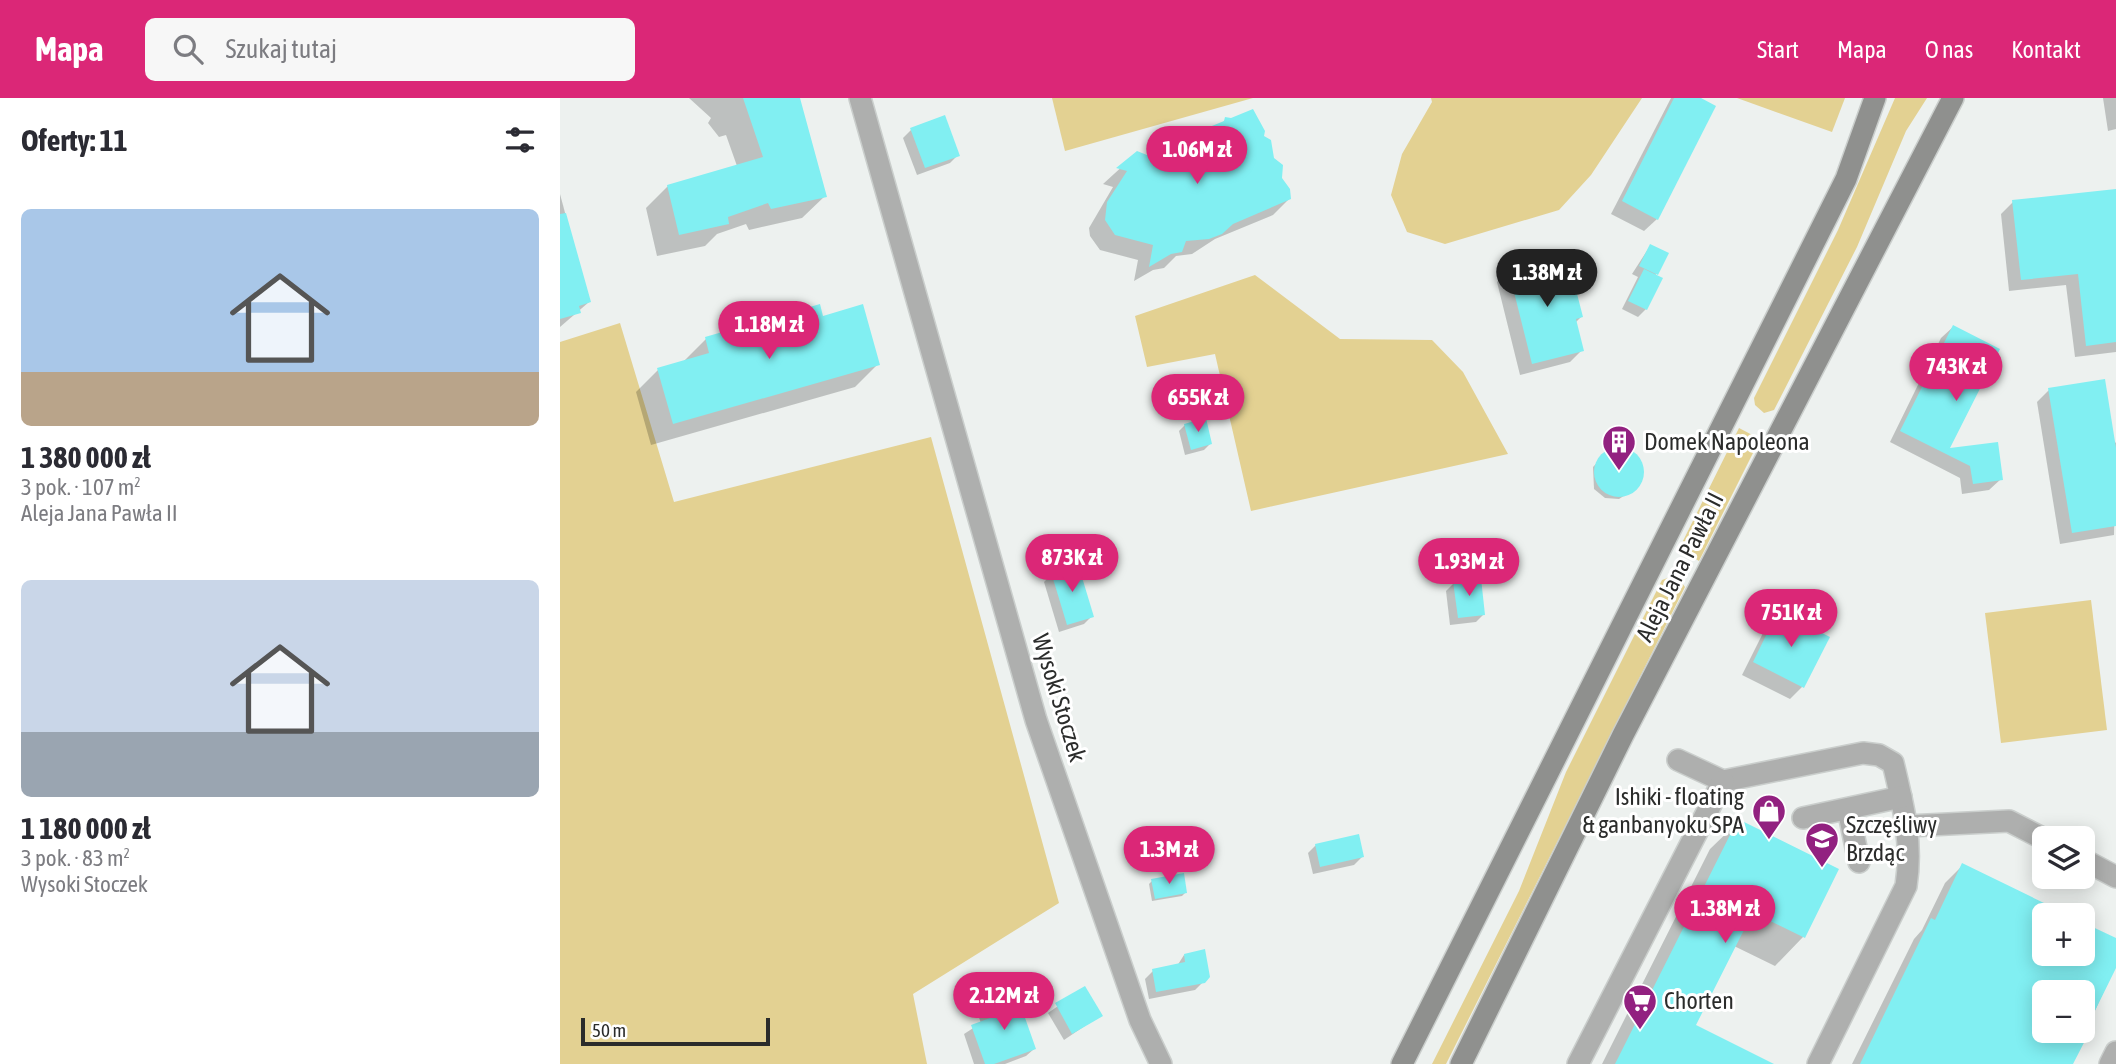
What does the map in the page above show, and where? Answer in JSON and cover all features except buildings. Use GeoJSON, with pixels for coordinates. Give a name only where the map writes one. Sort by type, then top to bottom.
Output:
{"type":"FeatureCollection","features":[{"type":"Feature","properties":{"kind":"main road","name":"Aleja Jana Pawła II"},"geometry":{"type":"LineString","coordinates":[[1402,1064],[1846,179],[1875,98]]}},
{"type":"Feature","properties":{"kind":"main road","name":"Aleja Jana Pawła II"},"geometry":{"type":"LineString","coordinates":[[1461,1064],[1630,722],[1953,98]]}},
{"type":"Feature","properties":{"kind":"street","name":"Wysoki Stoczek"},"geometry":{"type":"LineString","coordinates":[[860,98],[1036,720],[1140,1020],[1161,1064]]}},
{"type":"Feature","properties":{"kind":"street"},"geometry":{"type":"LineString","coordinates":[[1678,760],[1723,781],[1871,754],[1893,763],[1908,826],[1910,859],[1906,886],[1818,1064]]}},
{"type":"Feature","properties":{"kind":"street"},"geometry":{"type":"LineString","coordinates":[[1578,1064],[1723,781]]}},
{"type":"Feature","properties":{"kind":"street"},"geometry":{"type":"LineString","coordinates":[[1803,818],[1901,797]]}},
{"type":"Feature","properties":{"kind":"street"},"geometry":{"type":"LineString","coordinates":[[1848,808],[1859,862]]}},
{"type":"Feature","properties":{"kind":"street"},"geometry":{"type":"LineString","coordinates":[[1908,826],[2009,821],[2032,833]]}},
{"type":"Feature","properties":{"kind":"street"},"geometry":{"type":"LineString","coordinates":[[2095,866],[2116,877]]}},
{"type":"Feature","properties":{"kind":"street"},"geometry":{"type":"LineString","coordinates":[[2110,1064],[2116,1052]]}},
{"type":"Feature","properties":{"kind":"shaded area"},"geometry":{"type":"Polygon","coordinates":[[[1052,98],[1253,98],[1065,151],[1052,98]]]}},
{"type":"Feature","properties":{"kind":"shaded area"},"geometry":{"type":"Polygon","coordinates":[[[1431,98],[1642,98],[1591,175],[1559,210],[1445,244],[1407,232],[1391,195],[1402,154],[1432,102],[1431,98]]]}},
{"type":"Feature","properties":{"kind":"shaded area"},"geometry":{"type":"Polygon","coordinates":[[[1737,98],[1845,98],[1832,132],[1737,98]]]}},
{"type":"Feature","properties":{"kind":"shaded area"},"geometry":{"type":"Polygon","coordinates":[[[1895,98],[1927,98],[1906,131],[1857,247],[1774,410],[1764,413],[1755,405],[1754,398],[1838,230],[1895,98]]]}},
{"type":"Feature","properties":{"kind":"shaded area"},"geometry":{"type":"Polygon","coordinates":[[[1255,275],[1340,339],[1432,340],[1463,372],[1508,454],[1251,511],[1215,354],[1147,367],[1135,316],[1255,275]]]}},
{"type":"Feature","properties":{"kind":"shaded area"},"geometry":{"type":"Polygon","coordinates":[[[620,323],[674,502],[931,437],[1059,903],[913,994],[927,1064],[560,1064],[560,342],[620,323]]]}},
{"type":"Feature","properties":{"kind":"shaded area"},"geometry":{"type":"Polygon","coordinates":[[[1739,428],[1760,439],[1699,561],[1685,552],[1678,551],[1739,428]]]}},
{"type":"Feature","properties":{"kind":"shaded area"},"geometry":{"type":"Polygon","coordinates":[[[1676,575],[1685,587],[1446,1064],[1432,1064],[1519,891],[1566,772],[1662,580],[1676,575]]]}},
{"type":"Feature","properties":{"kind":"shaded area"},"geometry":{"type":"Polygon","coordinates":[[[2091,600],[2107,730],[2001,743],[1985,613],[2091,600]]]}},
{"type":"Feature","properties":{"kind":"place","name":"Domek Napoleona"},"geometry":{"type":"Point","coordinates":[1619,472]}},
{"type":"Feature","properties":{"kind":"place","name":"Ishiki - floating & ganbanyoku SPA"},"geometry":{"type":"Point","coordinates":[1769,841]}},
{"type":"Feature","properties":{"kind":"place","name":"Szczęśliwy Brzdąc"},"geometry":{"type":"Point","coordinates":[1822,869]}},
{"type":"Feature","properties":{"kind":"place","name":"Chorten"},"geometry":{"type":"Point","coordinates":[1640,1031]}}]}
